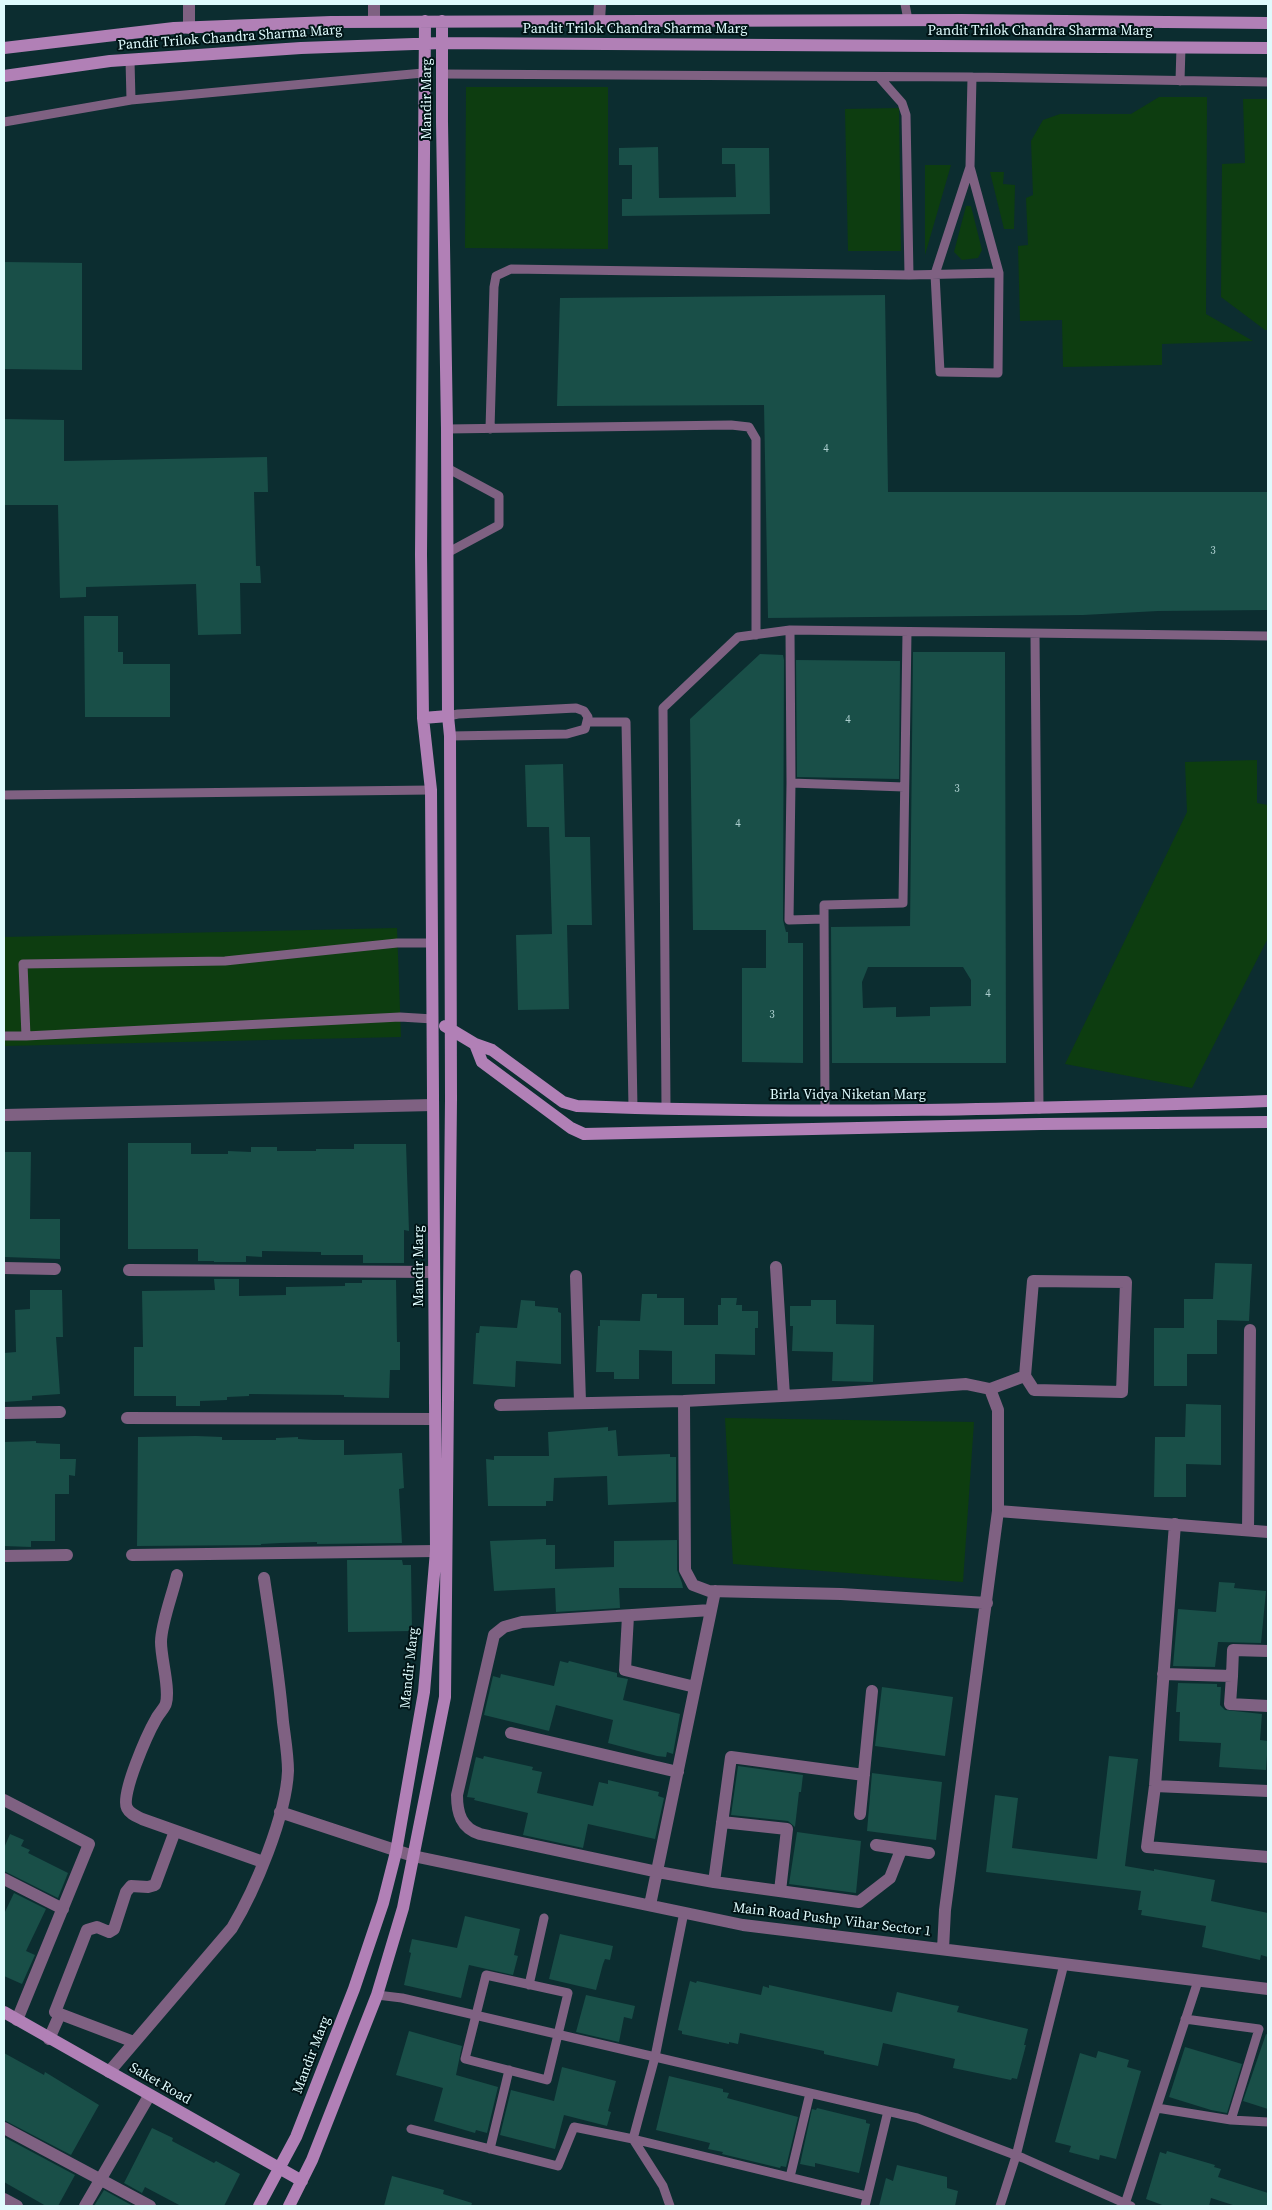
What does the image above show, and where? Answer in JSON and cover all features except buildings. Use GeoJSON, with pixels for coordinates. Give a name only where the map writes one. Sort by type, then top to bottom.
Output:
{"type":"FeatureCollection","features":[{"type":"Feature","properties":{"kind":"main road","name":"Pandit Trilok Chandra Sharma Marg"},"geometry":{"type":"LineString","coordinates":[[4,48],[189,28],[374,21],[908,20],[1268,23]]}},
{"type":"Feature","properties":{"kind":"main road","name":"Mandir Marg"},"geometry":{"type":"LineString","coordinates":[[259,2206],[296,2137],[354,1989],[382,1903],[396,1852],[424,1692],[436,1551],[431,790],[423,718],[421,554],[423,73],[425,21]]}},
{"type":"Feature","properties":{"kind":"main road","name":"Mandir Marg"},"geometry":{"type":"LineString","coordinates":[[413,1856],[445,1697],[451,1030],[450,736],[448,716],[442,21]]}},
{"type":"Feature","properties":{"kind":"main road","name":"Pandit Trilok Chandra Sharma Marg"},"geometry":{"type":"LineString","coordinates":[[4,76],[110,60],[302,48],[424,43],[1268,48]]}},
{"type":"Feature","properties":{"kind":"main road"},"geometry":{"type":"LineString","coordinates":[[423,718],[448,716]]}},
{"type":"Feature","properties":{"kind":"main road","name":"Birla Vidya Niketan Marg"},"geometry":{"type":"LineString","coordinates":[[433,1019],[475,1044],[492,1050],[563,1102],[577,1106],[825,1110],[1039,1109],[1268,1102]]}},
{"type":"Feature","properties":{"kind":"main road"},"geometry":{"type":"LineString","coordinates":[[475,1044],[482,1062],[571,1128],[584,1134],[1041,1124],[1268,1122]]}},
{"type":"Feature","properties":{"kind":"main road"},"geometry":{"type":"LineString","coordinates":[[1039,1109],[1041,1124]]}},
{"type":"Feature","properties":{"kind":"main road"},"geometry":{"type":"LineString","coordinates":[[825,1110],[826,1130]]}},
{"type":"Feature","properties":{"kind":"main road"},"geometry":{"type":"LineString","coordinates":[[289,2206],[312,2160],[377,1995],[403,1908],[413,1856]]}},
{"type":"Feature","properties":{"kind":"main road","name":"Saket Road"},"geometry":{"type":"LineString","coordinates":[[4,2012],[148,2096],[302,2181]]}},
{"type":"Feature","properties":{"kind":"street"},"geometry":{"type":"LineString","coordinates":[[189,4],[189,28]]}},
{"type":"Feature","properties":{"kind":"street"},"geometry":{"type":"LineString","coordinates":[[374,4],[374,21]]}},
{"type":"Feature","properties":{"kind":"street"},"geometry":{"type":"LineString","coordinates":[[599,20],[600,4]]}},
{"type":"Feature","properties":{"kind":"street"},"geometry":{"type":"LineString","coordinates":[[4,1115],[433,1105]]}},
{"type":"Feature","properties":{"kind":"street"},"geometry":{"type":"LineString","coordinates":[[776,1267],[784,1396]]}},
{"type":"Feature","properties":{"kind":"street"},"geometry":{"type":"LineString","coordinates":[[4,1268],[55,1269]]}},
{"type":"Feature","properties":{"kind":"street"},"geometry":{"type":"LineString","coordinates":[[129,1270],[434,1272]]}},
{"type":"Feature","properties":{"kind":"street"},"geometry":{"type":"LineString","coordinates":[[576,1276],[580,1402]]}},
{"type":"Feature","properties":{"kind":"street"},"geometry":{"type":"LineString","coordinates":[[1033,1282],[1126,1282],[1122,1392],[1034,1390],[1025,1376],[1033,1282]]}},
{"type":"Feature","properties":{"kind":"street"},"geometry":{"type":"LineString","coordinates":[[1248,1530],[1250,1330]]}},
{"type":"Feature","properties":{"kind":"street"},"geometry":{"type":"LineString","coordinates":[[500,1405],[684,1401],[966,1384],[990,1389],[1025,1376]]}},
{"type":"Feature","properties":{"kind":"street"},"geometry":{"type":"LineString","coordinates":[[943,1949],[945,1910],[998,1511],[998,1410],[990,1389]]}},
{"type":"Feature","properties":{"kind":"street"},"geometry":{"type":"LineString","coordinates":[[684,1401],[685,1570],[692,1585],[715,1591],[841,1594],[987,1603]]}},
{"type":"Feature","properties":{"kind":"street"},"geometry":{"type":"LineString","coordinates":[[4,1413],[60,1412]]}},
{"type":"Feature","properties":{"kind":"street"},"geometry":{"type":"LineString","coordinates":[[127,1418],[435,1419]]}},
{"type":"Feature","properties":{"kind":"street"},"geometry":{"type":"LineString","coordinates":[[998,1511],[1268,1532]]}},
{"type":"Feature","properties":{"kind":"street"},"geometry":{"type":"LineString","coordinates":[[1175,1524],[1155,1786],[1147,1846],[1268,1857]]}},
{"type":"Feature","properties":{"kind":"street"},"geometry":{"type":"LineString","coordinates":[[132,1555],[436,1551]]}},
{"type":"Feature","properties":{"kind":"street"},"geometry":{"type":"LineString","coordinates":[[4,1556],[67,1555]]}},
{"type":"Feature","properties":{"kind":"street"},"geometry":{"type":"LineString","coordinates":[[177,1575],[161,1639],[167,1687],[166,1704],[157,1717],[136,1763],[125,1798],[126,1807],[130,1813],[263,1862]]}},
{"type":"Feature","properties":{"kind":"street"},"geometry":{"type":"LineString","coordinates":[[109,2072],[232,1928],[248,1902],[286,1793],[288,1770],[279,1676],[264,1578]]}},
{"type":"Feature","properties":{"kind":"street"},"geometry":{"type":"LineString","coordinates":[[650,1906],[715,1591]]}},
{"type":"Feature","properties":{"kind":"street"},"geometry":{"type":"LineString","coordinates":[[711,1610],[522,1622],[504,1627],[494,1635],[457,1795],[457,1810],[463,1823],[472,1831],[480,1834],[658,1872],[714,1882],[859,1902],[890,1878],[901,1850]]}},
{"type":"Feature","properties":{"kind":"street"},"geometry":{"type":"LineString","coordinates":[[628,1616],[625,1670],[695,1687]]}},
{"type":"Feature","properties":{"kind":"street"},"geometry":{"type":"LineString","coordinates":[[1268,1651],[1233,1650],[1230,1704],[1268,1706]]}},
{"type":"Feature","properties":{"kind":"street"},"geometry":{"type":"LineString","coordinates":[[1163,1674],[1232,1676]]}},
{"type":"Feature","properties":{"kind":"street"},"geometry":{"type":"LineString","coordinates":[[860,1814],[872,1691]]}},
{"type":"Feature","properties":{"kind":"street"},"geometry":{"type":"LineString","coordinates":[[511,1733],[678,1772]]}},
{"type":"Feature","properties":{"kind":"street"},"geometry":{"type":"LineString","coordinates":[[714,1882],[730,1757],[864,1775]]}},
{"type":"Feature","properties":{"kind":"street"},"geometry":{"type":"LineString","coordinates":[[1155,1786],[1268,1791]]}},
{"type":"Feature","properties":{"kind":"street"},"geometry":{"type":"LineString","coordinates":[[4,1800],[89,1844],[17,2020]]}},
{"type":"Feature","properties":{"kind":"street","name":"Main Road Pushp Vihar Sector 1"},"geometry":{"type":"LineString","coordinates":[[280,1812],[396,1852],[743,1925],[1268,1989]]}},
{"type":"Feature","properties":{"kind":"street"},"geometry":{"type":"LineString","coordinates":[[722,1822],[787,1829],[780,1891]]}},
{"type":"Feature","properties":{"kind":"street"},"geometry":{"type":"LineString","coordinates":[[134,2042],[55,2012],[88,1930],[91,1927],[97,1927],[109,1932],[114,1928],[126,1892],[131,1886],[148,1887],[155,1885],[176,1831]]}},
{"type":"Feature","properties":{"kind":"street"},"geometry":{"type":"LineString","coordinates":[[876,1846],[929,1853]]}},
{"type":"Feature","properties":{"kind":"street"},"geometry":{"type":"LineString","coordinates":[[4,1879],[63,1909]]}},
{"type":"Feature","properties":{"kind":"street"},"geometry":{"type":"LineString","coordinates":[[49,2039],[60,2014]]}},
{"type":"Feature","properties":{"kind":"street"},"geometry":{"type":"LineString","coordinates":[[85,2206],[148,2096]]}},
{"type":"Feature","properties":{"kind":"street"},"geometry":{"type":"LineString","coordinates":[[4,2128],[150,2206]]}},
{"type":"Feature","properties":{"kind":"street"},"geometry":{"type":"LineString","coordinates":[[4,2199],[17,2206]]}},
{"type":"Feature","properties":{"kind":"lane"},"geometry":{"type":"LineString","coordinates":[[905,4],[908,20]]}},
{"type":"Feature","properties":{"kind":"lane"},"geometry":{"type":"LineString","coordinates":[[1180,81],[1181,47]]}},
{"type":"Feature","properties":{"kind":"lane"},"geometry":{"type":"LineString","coordinates":[[130,60],[131,100]]}},
{"type":"Feature","properties":{"kind":"lane"},"geometry":{"type":"LineString","coordinates":[[4,122],[131,100],[423,73]]}},
{"type":"Feature","properties":{"kind":"lane"},"geometry":{"type":"LineString","coordinates":[[442,74],[879,76],[1268,82]]}},
{"type":"Feature","properties":{"kind":"lane"},"geometry":{"type":"LineString","coordinates":[[879,76],[902,104],[906,115],[909,274]]}},
{"type":"Feature","properties":{"kind":"lane"},"geometry":{"type":"LineString","coordinates":[[970,167],[935,274],[940,372],[998,373],[999,273],[970,167],[972,77]]}},
{"type":"Feature","properties":{"kind":"lane"},"geometry":{"type":"LineString","coordinates":[[490,429],[494,287],[496,276],[511,269],[909,274],[999,273]]}},
{"type":"Feature","properties":{"kind":"lane"},"geometry":{"type":"LineString","coordinates":[[447,429],[731,425],[749,427],[756,439],[756,635]]}},
{"type":"Feature","properties":{"kind":"lane"},"geometry":{"type":"LineString","coordinates":[[447,468],[499,496],[498,525],[447,553]]}},
{"type":"Feature","properties":{"kind":"lane"},"geometry":{"type":"LineString","coordinates":[[790,630],[791,783],[789,920],[824,919]]}},
{"type":"Feature","properties":{"kind":"lane"},"geometry":{"type":"LineString","coordinates":[[666,1107],[663,708],[738,637],[790,630],[1035,635],[1268,636]]}},
{"type":"Feature","properties":{"kind":"lane"},"geometry":{"type":"LineString","coordinates":[[825,1110],[824,905],[903,903],[906,632]]}},
{"type":"Feature","properties":{"kind":"lane"},"geometry":{"type":"LineString","coordinates":[[1035,635],[1039,1109]]}},
{"type":"Feature","properties":{"kind":"lane"},"geometry":{"type":"LineString","coordinates":[[448,716],[576,708],[584,711],[588,717],[585,729],[567,734],[450,736]]}},
{"type":"Feature","properties":{"kind":"lane"},"geometry":{"type":"LineString","coordinates":[[588,722],[626,722],[633,1108]]}},
{"type":"Feature","properties":{"kind":"lane"},"geometry":{"type":"LineString","coordinates":[[791,783],[904,788]]}},
{"type":"Feature","properties":{"kind":"lane"},"geometry":{"type":"LineString","coordinates":[[4,795],[431,790]]}},
{"type":"Feature","properties":{"kind":"lane"},"geometry":{"type":"LineString","coordinates":[[26,1036],[23,964],[225,961],[397,943],[432,943]]}},
{"type":"Feature","properties":{"kind":"lane"},"geometry":{"type":"LineString","coordinates":[[4,1036],[400,1017],[433,1019]]}},
{"type":"Feature","properties":{"kind":"lane"},"geometry":{"type":"LineString","coordinates":[[670,2206],[663,2186],[633,2139],[655,2057],[684,1912]]}},
{"type":"Feature","properties":{"kind":"lane"},"geometry":{"type":"LineString","coordinates":[[529,1985],[544,1918]]}},
{"type":"Feature","properties":{"kind":"lane"},"geometry":{"type":"LineString","coordinates":[[1000,2206],[1016,2156],[1064,1964]]}},
{"type":"Feature","properties":{"kind":"lane"},"geometry":{"type":"LineString","coordinates":[[486,1975],[568,1993],[547,2080],[465,2059],[476,2015],[486,1975]]}},
{"type":"Feature","properties":{"kind":"lane"},"geometry":{"type":"LineString","coordinates":[[377,1995],[402,1998],[917,2118],[1016,2156],[1128,2205],[1198,1980]]}},
{"type":"Feature","properties":{"kind":"lane"},"geometry":{"type":"LineString","coordinates":[[1185,2019],[1264,2030],[1232,2120]]}},
{"type":"Feature","properties":{"kind":"lane"},"geometry":{"type":"LineString","coordinates":[[490,2149],[509,2070]]}},
{"type":"Feature","properties":{"kind":"lane"},"geometry":{"type":"LineString","coordinates":[[790,2177],[810,2093]]}},
{"type":"Feature","properties":{"kind":"lane"},"geometry":{"type":"LineString","coordinates":[[1157,2108],[1232,2120],[1268,2122]]}},
{"type":"Feature","properties":{"kind":"lane"},"geometry":{"type":"LineString","coordinates":[[865,2206],[888,2112]]}},
{"type":"Feature","properties":{"kind":"lane"},"geometry":{"type":"LineString","coordinates":[[411,2129],[558,2166],[574,2127],[633,2139],[867,2196]]}},
{"type":"Feature","properties":{"kind":"green space"},"geometry":{"type":"Polygon","coordinates":[[[466,87],[608,87],[608,249],[465,248],[466,87]]]}},
{"type":"Feature","properties":{"kind":"green space"},"geometry":{"type":"Polygon","coordinates":[[[1159,97],[1207,97],[1206,314],[1253,341],[1162,344],[1162,365],[1063,367],[1062,320],[1020,321],[1018,246],[1028,245],[1026,198],[1033,195],[1031,141],[1043,120],[1060,114],[1131,114],[1159,97]]]}},
{"type":"Feature","properties":{"kind":"green space"},"geometry":{"type":"Polygon","coordinates":[[[1243,99],[1268,99],[1268,330],[1265,330],[1221,297],[1222,164],[1245,163],[1243,99]]]}},
{"type":"Feature","properties":{"kind":"green space"},"geometry":{"type":"Polygon","coordinates":[[[899,108],[901,251],[848,251],[845,109],[899,108]]]}},
{"type":"Feature","properties":{"kind":"green space"},"geometry":{"type":"Polygon","coordinates":[[[925,165],[951,165],[925,255],[925,165]]]}},
{"type":"Feature","properties":{"kind":"green space"},"geometry":{"type":"Polygon","coordinates":[[[990,172],[1004,172],[1003,184],[1015,185],[1014,229],[1004,229],[990,172]]]}},
{"type":"Feature","properties":{"kind":"green space"},"geometry":{"type":"Polygon","coordinates":[[[966,206],[971,206],[982,250],[978,258],[962,260],[954,252],[966,206]]]}},
{"type":"Feature","properties":{"kind":"green space"},"geometry":{"type":"Polygon","coordinates":[[[1257,760],[1257,803],[1268,805],[1268,938],[1192,1088],[1065,1064],[1187,812],[1185,762],[1257,760]]]}},
{"type":"Feature","properties":{"kind":"green space"},"geometry":{"type":"Polygon","coordinates":[[[397,928],[401,1037],[4,1046],[4,937],[397,928]]]}},
{"type":"Feature","properties":{"kind":"green space"},"geometry":{"type":"Polygon","coordinates":[[[725,1418],[974,1422],[963,1582],[733,1564],[725,1418]]]}}]}
